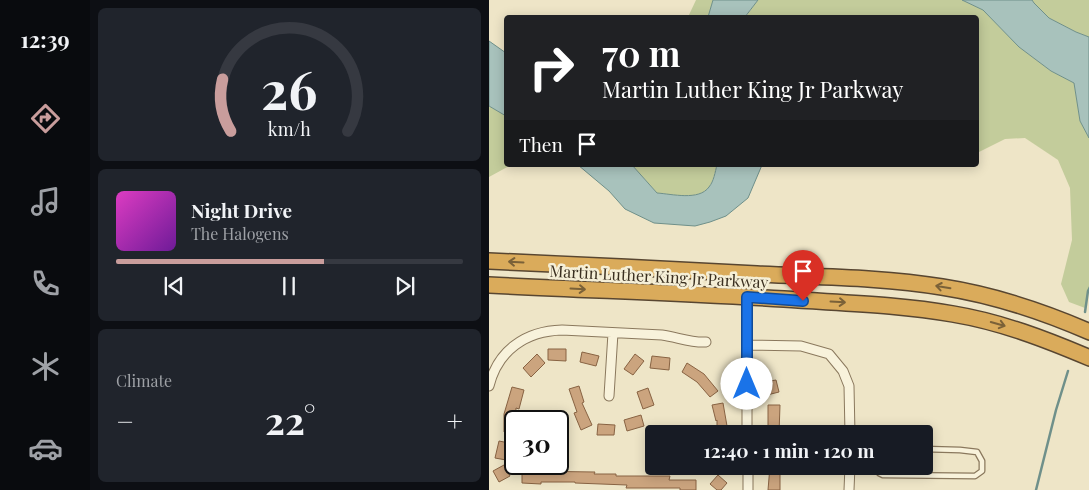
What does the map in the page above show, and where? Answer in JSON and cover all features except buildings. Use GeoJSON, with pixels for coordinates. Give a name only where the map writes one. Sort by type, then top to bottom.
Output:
{"type":"FeatureCollection","features":[{"type":"Feature","properties":{"kind":"highway","name":"Martin Luther King Jr Parkway"},"geometry":{"type":"LineString","coordinates":[[489,261],[915,283],[967,292],[1014,304],[1058,318],[1089,332]]}},
{"type":"Feature","properties":{"kind":"highway","name":"Martin Luther King Jr Parkway"},"geometry":{"type":"LineString","coordinates":[[489,285],[747,297],[922,309],[955,314],[1016,329],[1089,358]]}},
{"type":"Feature","properties":{"kind":"highway"},"geometry":{"type":"LineString","coordinates":[[489,290],[529,287]]}},
{"type":"Feature","properties":{"kind":"street"},"geometry":{"type":"LineString","coordinates":[[747,297],[747,425]]}},
{"type":"Feature","properties":{"kind":"street"},"geometry":{"type":"LineString","coordinates":[[489,386],[494,370],[507,352],[517,343],[539,332],[562,330],[668,336],[692,342],[706,342]]}},
{"type":"Feature","properties":{"kind":"street"},"geometry":{"type":"LineString","coordinates":[[609,396],[613,333]]}},
{"type":"Feature","properties":{"kind":"street"},"geometry":{"type":"LineString","coordinates":[[747,344],[801,346],[829,354],[843,371],[849,386],[850,425]]}},
{"type":"Feature","properties":{"kind":"street"},"geometry":{"type":"LineString","coordinates":[[747,475],[748,490]]}},
{"type":"Feature","properties":{"kind":"street"},"geometry":{"type":"LineString","coordinates":[[849,490],[850,475]]}},
{"type":"Feature","properties":{"kind":"lane"},"geometry":{"type":"LineString","coordinates":[[883,475],[975,476],[981,470],[982,461],[977,452],[933,449]]}},
{"type":"Feature","properties":{"kind":"green space"},"geometry":{"type":"Polygon","coordinates":[[[696,0],[713,0],[709,15],[689,15],[696,0]]]}},
{"type":"Feature","properties":{"kind":"green space"},"geometry":{"type":"Polygon","coordinates":[[[758,0],[962,0],[983,10],[1019,47],[1051,71],[1074,83],[1080,121],[1089,138],[1090,287],[1085,308],[1069,302],[1061,284],[1072,240],[1070,188],[1058,160],[1025,138],[1005,139],[979,152],[979,15],[747,15],[758,0]]]}},
{"type":"Feature","properties":{"kind":"green space"},"geometry":{"type":"Polygon","coordinates":[[[1032,0],[1089,0],[1089,37],[1049,18],[1032,0]]]}},
{"type":"Feature","properties":{"kind":"green space"},"geometry":{"type":"Polygon","coordinates":[[[489,106],[504,115],[504,167],[507,167],[489,177],[489,106]]]}},
{"type":"Feature","properties":{"kind":"green space"},"geometry":{"type":"Polygon","coordinates":[[[634,167],[716,167],[712,182],[707,190],[701,193],[687,196],[657,193],[634,167]]]}},
{"type":"Feature","properties":{"kind":"water"},"geometry":{"type":"Polygon","coordinates":[[[713,0],[758,0],[747,15],[709,15],[713,0]]]}},
{"type":"Feature","properties":{"kind":"water"},"geometry":{"type":"Polygon","coordinates":[[[962,0],[1032,0],[1049,18],[1089,37],[1089,138],[1080,121],[1074,83],[1051,71],[1019,47],[983,10],[962,0]]]}},
{"type":"Feature","properties":{"kind":"water"},"geometry":{"type":"Polygon","coordinates":[[[489,41],[504,52],[504,115],[489,106],[489,41]]]}},
{"type":"Feature","properties":{"kind":"water"},"geometry":{"type":"Polygon","coordinates":[[[580,167],[634,167],[657,193],[685,196],[705,191],[712,182],[716,167],[761,167],[748,198],[726,216],[695,226],[654,223],[625,209],[609,191],[580,167]]]}},
{"type":"Feature","properties":{"kind":"waterway"},"geometry":{"type":"LineString","coordinates":[[1085,312],[1090,287]]}},
{"type":"Feature","properties":{"kind":"waterway"},"geometry":{"type":"LineString","coordinates":[[1036,490],[1068,371]]}},
{"type":"Feature","properties":{"kind":"route"},"geometry":{"type":"LineString","coordinates":[[747,384],[747,297],[803,301]]}}]}
